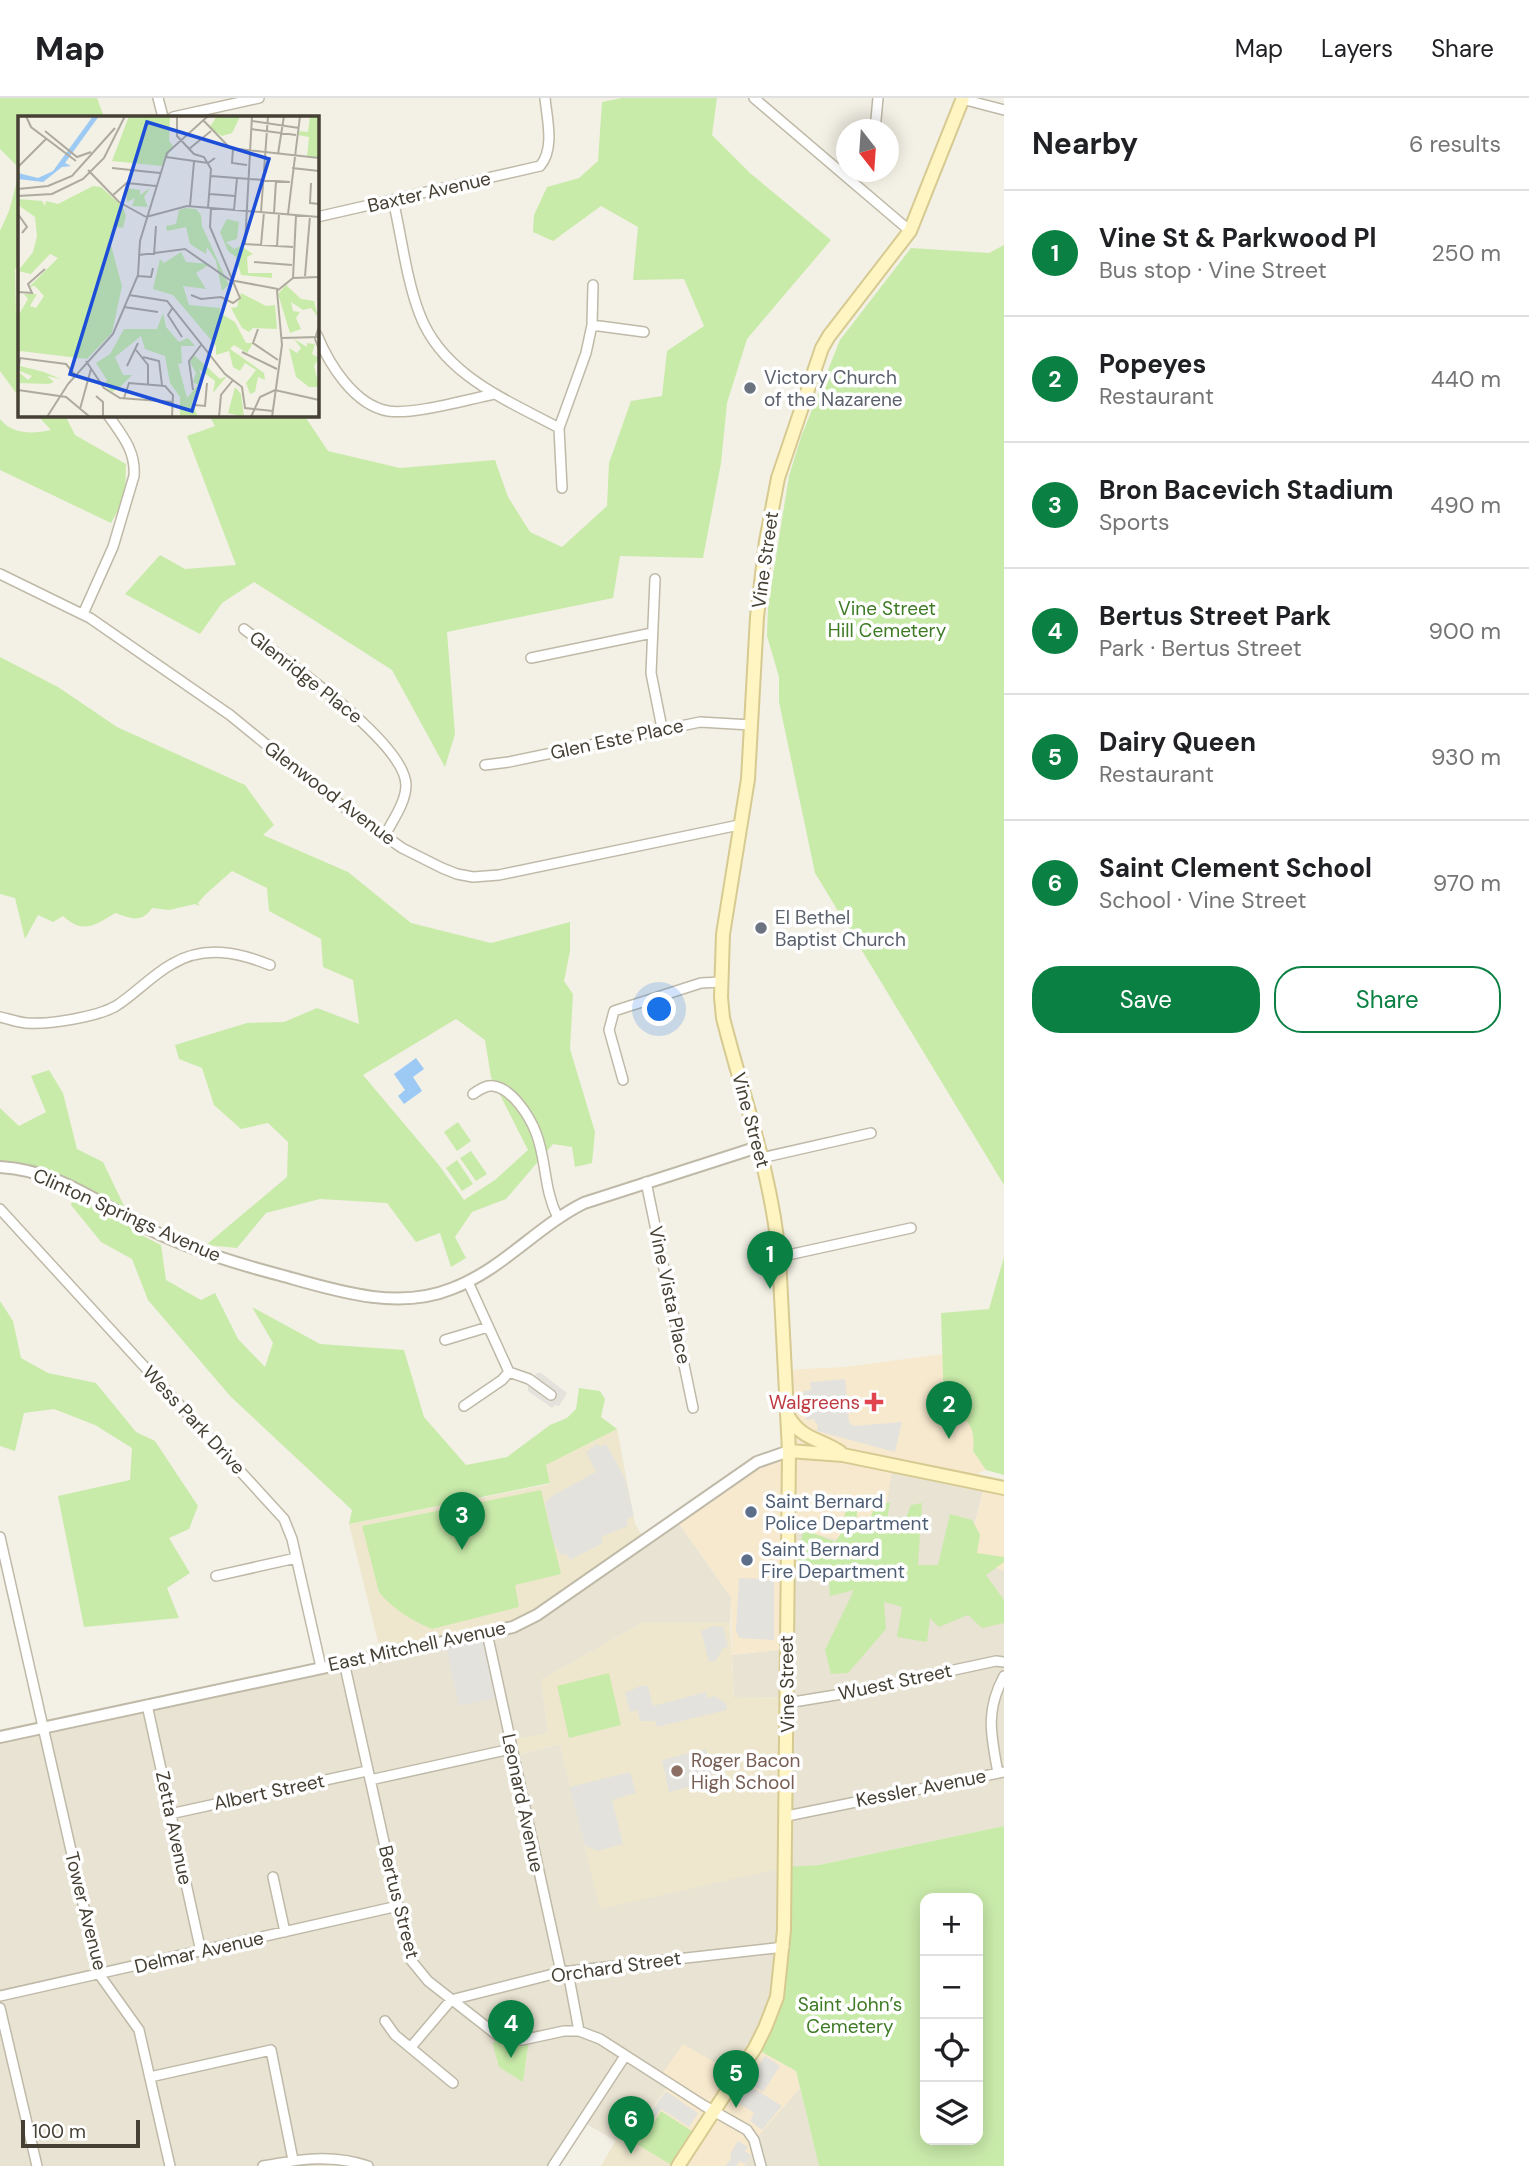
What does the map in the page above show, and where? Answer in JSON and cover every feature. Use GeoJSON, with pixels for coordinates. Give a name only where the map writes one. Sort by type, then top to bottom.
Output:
{"type":"FeatureCollection","features":[{"type":"Feature","properties":{"kind":"main road","name":"Vine Street"},"geometry":{"type":"LineString","coordinates":[[678,2166],[755,2048],[777,1997],[784,1947],[789,1451],[779,1257],[777,1232],[760,1152],[723,1018],[722,982],[723,934],[748,779],[757,617],[766,541],[778,478],[817,360],[829,335],[910,231],[963,99]]}},
{"type":"Feature","properties":{"kind":"main road"},"geometry":{"type":"LineString","coordinates":[[787,1415],[805,1436],[824,1442],[843,1455]]}},
{"type":"Feature","properties":{"kind":"main road"},"geometry":{"type":"LineString","coordinates":[[789,1451],[843,1455],[1004,1488]]}},
{"type":"Feature","properties":{"kind":"street"},"geometry":{"type":"LineString","coordinates":[[158,98],[163,116]]}},
{"type":"Feature","properties":{"kind":"street"},"geometry":{"type":"LineString","coordinates":[[178,116],[260,98]]}},
{"type":"Feature","properties":{"kind":"street","name":"Baxter Avenue"},"geometry":{"type":"LineString","coordinates":[[318,217],[540,166],[549,146],[545,98]]}},
{"type":"Feature","properties":{"kind":"street"},"geometry":{"type":"LineString","coordinates":[[754,98],[910,231]]}},
{"type":"Feature","properties":{"kind":"street"},"geometry":{"type":"LineString","coordinates":[[876,119],[878,98]]}},
{"type":"Feature","properties":{"kind":"street"},"geometry":{"type":"LineString","coordinates":[[963,99],[1004,110]]}},
{"type":"Feature","properties":{"kind":"street"},"geometry":{"type":"LineString","coordinates":[[393,200],[415,299],[429,334],[454,365],[495,394],[559,428]]}},
{"type":"Feature","properties":{"kind":"street"},"geometry":{"type":"LineString","coordinates":[[562,488],[559,428],[586,354],[592,326],[593,285]]}},
{"type":"Feature","properties":{"kind":"street"},"geometry":{"type":"LineString","coordinates":[[592,326],[645,332]]}},
{"type":"Feature","properties":{"kind":"street"},"geometry":{"type":"LineString","coordinates":[[318,337],[345,381],[368,403],[378,408],[401,412],[495,394]]}},
{"type":"Feature","properties":{"kind":"street"},"geometry":{"type":"LineString","coordinates":[[83,614],[113,547],[134,476],[135,466],[130,446],[109,416]]}},
{"type":"Feature","properties":{"kind":"street","name":"Glenwood Avenue"},"geometry":{"type":"LineString","coordinates":[[0,574],[83,614],[230,715],[334,800],[402,848],[442,868],[473,877],[499,875],[739,825]]}},
{"type":"Feature","properties":{"kind":"street"},"geometry":{"type":"LineString","coordinates":[[655,579],[651,673],[662,728]]}},
{"type":"Feature","properties":{"kind":"street","name":"Glenridge Place"},"geometry":{"type":"LineString","coordinates":[[244,629],[357,715],[400,767],[405,778],[404,797],[384,835]]}},
{"type":"Feature","properties":{"kind":"street"},"geometry":{"type":"LineString","coordinates":[[531,657],[652,633]]}},
{"type":"Feature","properties":{"kind":"street","name":"Glen Este Place"},"geometry":{"type":"LineString","coordinates":[[485,765],[700,722],[751,725]]}},
{"type":"Feature","properties":{"kind":"street"},"geometry":{"type":"LineString","coordinates":[[0,1017],[39,1024],[104,1012],[116,1006],[172,963],[206,952],[242,954],[270,965]]}},
{"type":"Feature","properties":{"kind":"street"},"geometry":{"type":"LineString","coordinates":[[623,1080],[609,1030],[614,1011],[702,984],[722,982]]}},
{"type":"Feature","properties":{"kind":"street"},"geometry":{"type":"LineString","coordinates":[[473,1094],[492,1086],[501,1089],[527,1116],[537,1136],[547,1191],[558,1217]]}},
{"type":"Feature","properties":{"kind":"street"},"geometry":{"type":"LineString","coordinates":[[760,1152],[871,1133]]}},
{"type":"Feature","properties":{"kind":"street","name":"Clinton Springs Avenue"},"geometry":{"type":"LineString","coordinates":[[0,1167],[35,1171],[52,1177],[146,1228],[198,1251],[328,1289],[400,1298],[432,1295],[468,1282],[507,1258],[558,1217],[592,1199],[760,1152]]}},
{"type":"Feature","properties":{"kind":"street","name":"Vine Vista Place"},"geometry":{"type":"LineString","coordinates":[[646,1182],[694,1408]]}},
{"type":"Feature","properties":{"kind":"street","name":"Wess Park Drive"},"geometry":{"type":"LineString","coordinates":[[0,1209],[277,1510],[289,1529],[321,1667]]}},
{"type":"Feature","properties":{"kind":"street"},"geometry":{"type":"LineString","coordinates":[[779,1257],[911,1228]]}},
{"type":"Feature","properties":{"kind":"street"},"geometry":{"type":"LineString","coordinates":[[468,1282],[509,1372],[529,1379],[551,1395]]}},
{"type":"Feature","properties":{"kind":"street"},"geometry":{"type":"LineString","coordinates":[[445,1340],[488,1326]]}},
{"type":"Feature","properties":{"kind":"street"},"geometry":{"type":"LineString","coordinates":[[464,1406],[502,1380],[509,1372]]}},
{"type":"Feature","properties":{"kind":"street","name":"East Mitchell Avenue"},"geometry":{"type":"LineString","coordinates":[[0,1737],[513,1627],[537,1615],[733,1477],[757,1462],[789,1451]]}},
{"type":"Feature","properties":{"kind":"street","name":"Tower Avenue"},"geometry":{"type":"LineString","coordinates":[[0,1537],[99,1974],[139,2030],[170,2166]]}},
{"type":"Feature","properties":{"kind":"street"},"geometry":{"type":"LineString","coordinates":[[216,1576],[296,1558]]}},
{"type":"Feature","properties":{"kind":"street","name":"Leonard Avenue"},"geometry":{"type":"LineString","coordinates":[[487,1633],[511,1749],[579,2031]]}},
{"type":"Feature","properties":{"kind":"street","name":"Wuest Street"},"geometry":{"type":"LineString","coordinates":[[787,1703],[996,1661],[1004,1662]]}},
{"type":"Feature","properties":{"kind":"street","name":"Bertus Street"},"geometry":{"type":"LineString","coordinates":[[344,1662],[410,1959],[428,1981],[492,2033],[522,2040],[564,2031],[579,2031]]}},
{"type":"Feature","properties":{"kind":"street","name":"Kessler Avenue"},"geometry":{"type":"LineString","coordinates":[[787,1816],[1001,1772],[990,1727],[990,1716],[993,1701],[1004,1676]]}},
{"type":"Feature","properties":{"kind":"street","name":"Zetta Avenue"},"geometry":{"type":"LineString","coordinates":[[147,1704],[201,1952]]}},
{"type":"Feature","properties":{"kind":"street","name":"Albert Street"},"geometry":{"type":"LineString","coordinates":[[170,1814],[511,1749]]}},
{"type":"Feature","properties":{"kind":"street"},"geometry":{"type":"LineString","coordinates":[[273,1877],[285,1932]]}},
{"type":"Feature","properties":{"kind":"street","name":"Delmar Avenue"},"geometry":{"type":"LineString","coordinates":[[0,1996],[398,1906]]}},
{"type":"Feature","properties":{"kind":"street","name":"Orchard Street"},"geometry":{"type":"LineString","coordinates":[[452,2000],[565,1972],[784,1947]]}},
{"type":"Feature","properties":{"kind":"street"},"geometry":{"type":"LineString","coordinates":[[411,2047],[452,2000]]}},
{"type":"Feature","properties":{"kind":"street"},"geometry":{"type":"LineString","coordinates":[[0,2008],[37,2166]]}},
{"type":"Feature","properties":{"kind":"street"},"geometry":{"type":"LineString","coordinates":[[385,2021],[395,2035],[453,2084]]}},
{"type":"Feature","properties":{"kind":"street"},"geometry":{"type":"LineString","coordinates":[[579,2031],[600,2039],[752,2134],[761,2166]]}},
{"type":"Feature","properties":{"kind":"street"},"geometry":{"type":"LineString","coordinates":[[150,2077],[271,2050],[293,2160]]}},
{"type":"Feature","properties":{"kind":"street"},"geometry":{"type":"LineString","coordinates":[[553,2166],[625,2056]]}},
{"type":"Feature","properties":{"kind":"street"},"geometry":{"type":"LineString","coordinates":[[263,2166],[293,2160],[315,2162],[340,2159],[368,2166]]}},
{"type":"Feature","properties":{"kind":"shaded area"},"geometry":{"type":"Polygon","coordinates":[[[943,1354],[944,1408],[964,1416],[975,1434],[973,1451],[986,1470],[965,1479],[893,1465],[883,1527],[839,1540],[788,1528],[786,1649],[732,1655],[731,1597],[675,1518],[733,1477],[789,1451],[785,1370],[845,1367],[943,1354]]]}},
{"type":"Feature","properties":{"kind":"shaded area"},"geometry":{"type":"Polygon","coordinates":[[[537,1373],[541,1373],[567,1393],[559,1406],[552,1408],[528,1391],[528,1383],[537,1373]]]}},
{"type":"Feature","properties":{"kind":"shaded area"},"geometry":{"type":"Polygon","coordinates":[[[845,1379],[849,1422],[854,1426],[902,1422],[895,1452],[817,1431],[818,1425],[813,1419],[806,1420],[803,1391],[811,1390],[810,1382],[845,1379]]]}},
{"type":"Feature","properties":{"kind":"shaded area"},"geometry":{"type":"Polygon","coordinates":[[[617,1429],[635,1524],[645,1540],[537,1615],[487,1633],[459,1706],[445,1642],[381,1654],[349,1524],[550,1484],[546,1465],[617,1429]]]}},
{"type":"Feature","properties":{"kind":"shaded area"},"geometry":{"type":"Polygon","coordinates":[[[597,1444],[601,1447],[606,1444],[625,1478],[634,1516],[627,1519],[628,1526],[601,1537],[603,1543],[570,1560],[567,1555],[560,1554],[553,1541],[545,1502],[596,1472],[586,1452],[597,1444]]]}},
{"type":"Feature","properties":{"kind":"shaded area"},"geometry":{"type":"Polygon","coordinates":[[[893,1465],[985,1483],[967,1554],[1004,1571],[1004,1826],[819,1865],[777,1997],[737,2075],[669,2084],[630,2140],[620,2134],[616,2141],[581,2121],[553,2166],[0,2166],[0,1737],[487,1633],[675,1518],[731,1597],[730,1623],[642,1623],[541,1680],[548,1731],[513,1756],[560,1744],[600,1908],[786,1697],[734,1698],[732,1655],[786,1649],[788,1528],[893,1465]],[[513,2039],[523,2081],[529,2039],[513,2039]]]}},
{"type":"Feature","properties":{"kind":"shaded area"},"geometry":{"type":"Polygon","coordinates":[[[985,1483],[1004,1490],[1004,1571],[967,1555],[985,1483]]]}},
{"type":"Feature","properties":{"kind":"shaded area"},"geometry":{"type":"Polygon","coordinates":[[[739,1578],[774,1579],[774,1640],[739,1638],[736,1630],[739,1578]]]}},
{"type":"Feature","properties":{"kind":"shaded area","name":"Roger Bacon High School"},"geometry":{"type":"Polygon","coordinates":[[[642,1623],[730,1623],[734,1698],[787,1697],[786,1867],[600,1909],[560,1744],[512,1756],[509,1740],[548,1731],[541,1680],[642,1623]]]}},
{"type":"Feature","properties":{"kind":"shaded area"},"geometry":{"type":"Polygon","coordinates":[[[715,1625],[723,1626],[728,1647],[722,1649],[716,1661],[709,1662],[701,1631],[715,1625]]]}},
{"type":"Feature","properties":{"kind":"shaded area"},"geometry":{"type":"Polygon","coordinates":[[[487,1633],[500,1697],[459,1706],[445,1642],[487,1633]]]}},
{"type":"Feature","properties":{"kind":"shaded area"},"geometry":{"type":"Polygon","coordinates":[[[640,1686],[648,1686],[653,1706],[706,1692],[707,1698],[715,1696],[726,1703],[727,1710],[657,1727],[655,1721],[640,1721],[637,1710],[630,1712],[625,1693],[640,1686]]]}},
{"type":"Feature","properties":{"kind":"shaded area"},"geometry":{"type":"Polygon","coordinates":[[[706,1749],[714,1781],[669,1792],[662,1760],[706,1749]]]}},
{"type":"Feature","properties":{"kind":"shaded area"},"geometry":{"type":"Polygon","coordinates":[[[630,1772],[636,1793],[612,1800],[623,1844],[598,1851],[585,1846],[570,1787],[630,1772]]]}},
{"type":"Feature","properties":{"kind":"shaded area"},"geometry":{"type":"Polygon","coordinates":[[[683,2044],[737,2075],[755,2048],[796,2071],[800,2088],[755,2140],[756,2147],[744,2166],[678,2166],[661,2111],[654,2122],[647,2117],[669,2084],[660,2077],[683,2044]]]}},
{"type":"Feature","properties":{"kind":"shaded area"},"geometry":{"type":"Polygon","coordinates":[[[765,2056],[780,2066],[763,2092],[748,2082],[765,2056]]]}},
{"type":"Feature","properties":{"kind":"shaded area"},"geometry":{"type":"Polygon","coordinates":[[[747,2084],[782,2106],[762,2130],[750,2121],[754,2113],[736,2101],[747,2084]]]}},
{"type":"Feature","properties":{"kind":"shaded area"},"geometry":{"type":"Polygon","coordinates":[[[800,2088],[819,2166],[744,2166],[756,2147],[754,2140],[800,2088]]]}},
{"type":"Feature","properties":{"kind":"shaded area"},"geometry":{"type":"Polygon","coordinates":[[[666,2091],[698,2113],[689,2127],[661,2109],[653,2120],[648,2116],[666,2091]]]}},
{"type":"Feature","properties":{"kind":"shaded area"},"geometry":{"type":"Polygon","coordinates":[[[620,2133],[673,2166],[601,2166],[620,2133]]]}},
{"type":"Feature","properties":{"kind":"shaded area"},"geometry":{"type":"Polygon","coordinates":[[[738,2141],[748,2147],[745,2151],[751,2155],[745,2164],[740,2161],[736,2166],[726,2166],[731,2152],[738,2141]]]}},
{"type":"Feature","properties":{"kind":"green space"},"geometry":{"type":"Polygon","coordinates":[[[0,98],[97,98],[104,116],[18,116],[18,167],[0,149],[0,98]]]}},
{"type":"Feature","properties":{"kind":"green space"},"geometry":{"type":"Polygon","coordinates":[[[622,98],[717,98],[712,135],[750,173],[831,240],[747,339],[727,403],[721,463],[703,558],[620,556],[613,598],[447,632],[455,734],[445,767],[392,670],[254,582],[222,603],[200,634],[125,594],[160,555],[185,569],[236,565],[187,436],[215,426],[210,416],[305,416],[328,451],[400,468],[495,460],[508,497],[530,532],[562,547],[607,506],[609,463],[631,401],[662,396],[667,351],[704,326],[684,279],[633,280],[638,227],[601,206],[553,241],[533,232],[534,215],[547,187],[579,178],[598,161],[602,102],[622,98]]]}},
{"type":"Feature","properties":{"kind":"green space"},"geometry":{"type":"Polygon","coordinates":[[[18,178],[18,268],[15,269],[18,396],[0,371],[0,231],[9,211],[18,178]]]}},
{"type":"Feature","properties":{"kind":"green space","name":"Vine Street Hill Cemetery"},"geometry":{"type":"Polygon","coordinates":[[[1004,245],[1004,1185],[815,873],[779,702],[779,677],[767,636],[768,606],[789,476],[801,437],[840,340],[911,248],[989,253],[1004,245]]]}},
{"type":"Feature","properties":{"kind":"green space"},"geometry":{"type":"Polygon","coordinates":[[[38,416],[66,416],[75,435],[126,464],[125,497],[111,523],[0,470],[0,419],[17,431],[51,430],[38,416]]]}},
{"type":"Feature","properties":{"kind":"green space"},"geometry":{"type":"Polygon","coordinates":[[[0,657],[58,687],[117,727],[245,785],[274,825],[263,835],[348,872],[411,923],[491,943],[570,922],[570,951],[564,981],[573,994],[570,1049],[595,1132],[592,1163],[575,1167],[572,1147],[553,1144],[506,1199],[472,1212],[455,1237],[466,1258],[451,1267],[440,1233],[416,1242],[387,1203],[320,1199],[266,1213],[237,1248],[206,1245],[287,1177],[288,1142],[268,1123],[241,1129],[214,1105],[202,1068],[179,1059],[175,1045],[247,1023],[284,1022],[317,1008],[359,1024],[353,980],[323,967],[321,939],[269,911],[267,888],[232,871],[206,894],[198,903],[200,906],[195,904],[169,910],[152,908],[140,918],[115,913],[89,926],[76,925],[63,916],[53,922],[38,915],[25,939],[15,898],[0,894],[0,657]],[[456,1019],[363,1075],[438,1164],[464,1200],[495,1180],[528,1150],[491,1077],[485,1040],[456,1019]]]}},
{"type":"Feature","properties":{"kind":"green space"},"geometry":{"type":"Polygon","coordinates":[[[49,1070],[63,1093],[77,1149],[103,1162],[137,1233],[161,1245],[166,1280],[201,1300],[215,1293],[238,1339],[265,1367],[273,1343],[252,1307],[320,1344],[404,1350],[424,1417],[466,1465],[507,1457],[550,1425],[567,1418],[576,1409],[579,1388],[600,1391],[605,1399],[601,1417],[617,1429],[546,1465],[550,1483],[349,1524],[352,1510],[231,1397],[148,1300],[132,1259],[101,1242],[71,1205],[75,1188],[0,1167],[0,1108],[19,1126],[46,1112],[31,1076],[49,1070]]]}},
{"type":"Feature","properties":{"kind":"green space"},"geometry":{"type":"Polygon","coordinates":[[[458,1122],[471,1141],[457,1151],[444,1132],[458,1122]]]}},
{"type":"Feature","properties":{"kind":"green space"},"geometry":{"type":"Polygon","coordinates":[[[471,1151],[487,1174],[476,1181],[460,1158],[471,1151]]]}},
{"type":"Feature","properties":{"kind":"green space"},"geometry":{"type":"Polygon","coordinates":[[[457,1160],[473,1184],[462,1191],[446,1168],[457,1160]]]}},
{"type":"Feature","properties":{"kind":"green space"},"geometry":{"type":"Polygon","coordinates":[[[1004,1257],[1004,1475],[986,1470],[973,1451],[973,1434],[968,1423],[944,1408],[941,1313],[989,1309],[1004,1257]]]}},
{"type":"Feature","properties":{"kind":"green space"},"geometry":{"type":"Polygon","coordinates":[[[0,1301],[13,1321],[21,1358],[48,1373],[96,1383],[136,1432],[155,1441],[198,1506],[189,1529],[169,1538],[190,1573],[167,1588],[179,1618],[84,1627],[58,1496],[130,1480],[132,1448],[95,1425],[54,1409],[24,1413],[15,1451],[0,1446],[0,1301]]]}},
{"type":"Feature","properties":{"kind":"green space"},"geometry":{"type":"Polygon","coordinates":[[[541,1490],[561,1574],[515,1585],[519,1607],[432,1629],[403,1614],[379,1592],[362,1526],[541,1490]]]}},
{"type":"Feature","properties":{"kind":"green space"},"geometry":{"type":"Polygon","coordinates":[[[849,1497],[858,1498],[856,1528],[871,1516],[877,1503],[890,1503],[885,1531],[900,1534],[911,1505],[922,1503],[918,1565],[938,1565],[950,1514],[972,1520],[980,1535],[977,1553],[1004,1557],[1004,1562],[986,1575],[1004,1600],[1004,1623],[982,1628],[968,1615],[939,1627],[930,1618],[927,1642],[897,1637],[902,1607],[884,1602],[886,1629],[848,1673],[831,1674],[825,1650],[854,1590],[830,1596],[828,1565],[798,1564],[803,1529],[835,1542],[840,1535],[849,1497]]]}},
{"type":"Feature","properties":{"kind":"green space"},"geometry":{"type":"Polygon","coordinates":[[[609,1673],[621,1725],[569,1738],[557,1686],[609,1673]]]}},
{"type":"Feature","properties":{"kind":"green space","name":"Saint John’s Cemetery"},"geometry":{"type":"Polygon","coordinates":[[[1004,1826],[1004,2166],[819,2166],[796,2071],[755,2048],[771,2014],[786,1867],[819,1865],[1004,1826]]]}},
{"type":"Feature","properties":{"kind":"green space"},"geometry":{"type":"Polygon","coordinates":[[[497,2035],[529,2039],[523,2082],[499,2067],[493,2045],[497,2035]]]}},
{"type":"Feature","properties":{"kind":"green space"},"geometry":{"type":"Polygon","coordinates":[[[661,2111],[698,2135],[673,2166],[630,2140],[647,2117],[654,2122],[661,2111]]]}},
{"type":"Feature","properties":{"kind":"water"},"geometry":{"type":"Polygon","coordinates":[[[416,1058],[424,1069],[413,1077],[422,1091],[404,1104],[398,1096],[405,1090],[394,1074],[416,1058]]]}},
{"type":"Feature","properties":{"kind":"place","name":"Victory Church of the Nazarene"},"geometry":{"type":"Point","coordinates":[750,388]}},
{"type":"Feature","properties":{"kind":"place","name":"El Bethel Baptist Church"},"geometry":{"type":"Point","coordinates":[761,928]}},
{"type":"Feature","properties":{"kind":"place","name":"Vine St & Parkwood Pl"},"geometry":{"type":"Point","coordinates":[770,1289]}},
{"type":"Feature","properties":{"kind":"place","name":"Walgreens"},"geometry":{"type":"Point","coordinates":[874,1402]}},
{"type":"Feature","properties":{"kind":"place","name":"Popeyes"},"geometry":{"type":"Point","coordinates":[949,1439]}},
{"type":"Feature","properties":{"kind":"place","name":"Saint Bernard Police Department"},"geometry":{"type":"Point","coordinates":[751,1512]}},
{"type":"Feature","properties":{"kind":"place","name":"Bron Bacevich Stadium"},"geometry":{"type":"Point","coordinates":[462,1550]}},
{"type":"Feature","properties":{"kind":"place","name":"Saint Bernard Fire Department"},"geometry":{"type":"Point","coordinates":[747,1560]}},
{"type":"Feature","properties":{"kind":"place","name":"Roger Bacon High School"},"geometry":{"type":"Point","coordinates":[677,1771]}},
{"type":"Feature","properties":{"kind":"place","name":"Bertus Street Park"},"geometry":{"type":"Point","coordinates":[511,2058]}},
{"type":"Feature","properties":{"kind":"place","name":"Dairy Queen"},"geometry":{"type":"Point","coordinates":[736,2108]}},
{"type":"Feature","properties":{"kind":"place","name":"Saint Clement School"},"geometry":{"type":"Point","coordinates":[631,2154]}}]}
